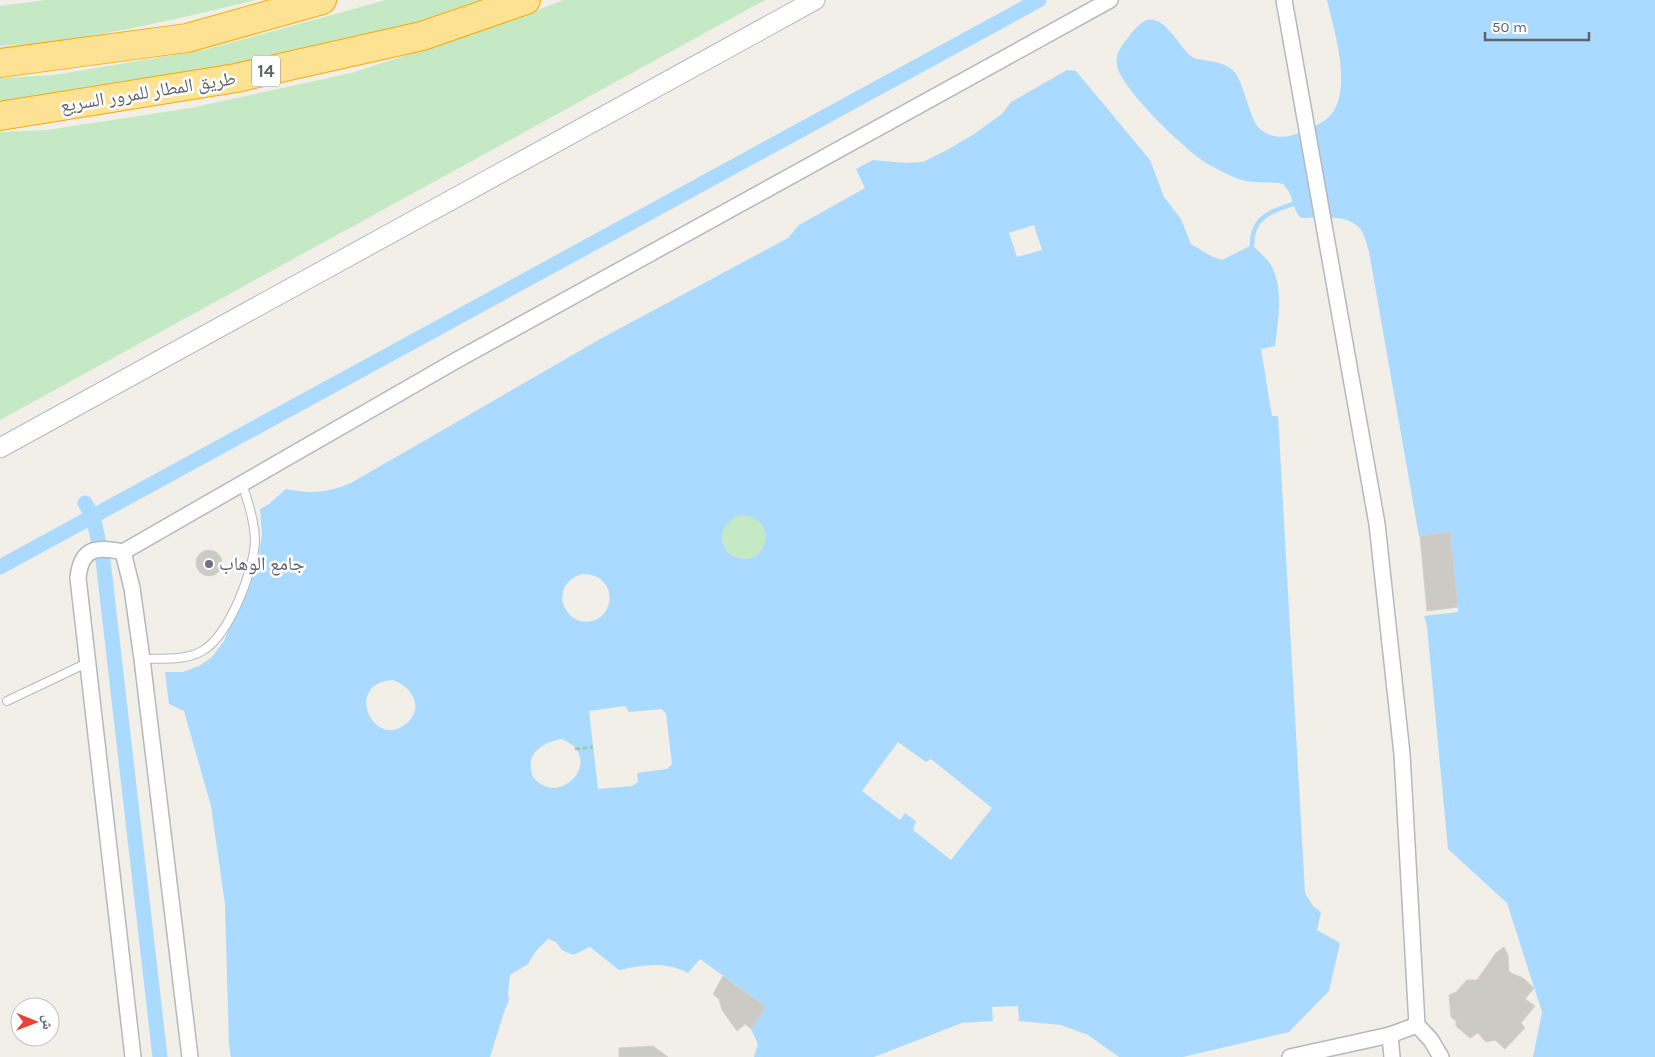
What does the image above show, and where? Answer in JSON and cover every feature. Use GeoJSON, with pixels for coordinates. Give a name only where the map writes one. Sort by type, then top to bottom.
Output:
{"type":"FeatureCollection","features":[{"type":"Feature","properties":{"kind":"highway"},"geometry":{"type":"LineString","coordinates":[[0,63],[187,38],[322,0]]}},
{"type":"Feature","properties":{"kind":"highway","name":"طريق المطار للمرور السريع"},"geometry":{"type":"LineString","coordinates":[[0,116],[236,78],[422,36],[526,0]]}},
{"type":"Feature","properties":{"kind":"street"},"geometry":{"type":"LineString","coordinates":[[0,448],[815,0]]}},
{"type":"Feature","properties":{"kind":"street"},"geometry":{"type":"LineString","coordinates":[[133,1057],[78,578],[79,567],[83,557],[108,550],[242,484],[466,355],[1110,0]]}},
{"type":"Feature","properties":{"kind":"street"},"geometry":{"type":"LineString","coordinates":[[1284,0],[1377,524],[1402,754],[1417,1025],[1441,1057]]}},
{"type":"Feature","properties":{"kind":"street"},"geometry":{"type":"LineString","coordinates":[[108,550],[132,588],[190,1057]]}},
{"type":"Feature","properties":{"kind":"street"},"geometry":{"type":"LineString","coordinates":[[1290,1057],[1390,1035],[1417,1025]]}},
{"type":"Feature","properties":{"kind":"street"},"geometry":{"type":"LineString","coordinates":[[1390,1035],[1392,1057]]}},
{"type":"Feature","properties":{"kind":"lane"},"geometry":{"type":"LineString","coordinates":[[142,659],[183,657],[202,651],[216,640],[226,625],[242,590],[253,558],[255,539],[251,512],[242,484]]}},
{"type":"Feature","properties":{"kind":"lane"},"geometry":{"type":"LineString","coordinates":[[7,701],[89,662]]}},
{"type":"Feature","properties":{"kind":"path"},"geometry":{"type":"LineString","coordinates":[[575,749],[593,746]]}},
{"type":"Feature","properties":{"kind":"green space"},"geometry":{"type":"Polygon","coordinates":[[[46,0],[256,0],[97,35],[0,46],[0,6],[46,0]]]}},
{"type":"Feature","properties":{"kind":"green space"},"geometry":{"type":"Polygon","coordinates":[[[386,0],[480,0],[380,35],[264,64],[0,102],[0,78],[54,75],[204,50],[386,0]]]}},
{"type":"Feature","properties":{"kind":"green space"},"geometry":{"type":"Polygon","coordinates":[[[564,0],[765,0],[0,420],[0,132],[47,130],[191,108],[351,73],[482,31],[564,0]]]}},
{"type":"Feature","properties":{"kind":"green space"},"geometry":{"type":"Polygon","coordinates":[[[740,515],[748,515],[760,521],[766,537],[760,553],[748,559],[740,559],[728,553],[722,541],[722,533],[728,521],[740,515]]]}},
{"type":"Feature","properties":{"kind":"water"},"geometry":{"type":"Polygon","coordinates":[[[1327,0],[1655,0],[1655,1057],[1533,1057],[1542,1012],[1507,903],[1448,849],[1427,626],[1424,616],[1458,612],[1450,533],[1419,536],[1369,252],[1361,230],[1349,221],[1341,219],[1325,217],[1301,218],[1295,209],[1287,188],[1283,184],[1242,180],[1208,164],[1171,134],[1141,103],[1129,88],[1117,65],[1119,50],[1139,25],[1147,20],[1160,22],[1191,56],[1200,60],[1226,65],[1236,74],[1253,119],[1260,129],[1274,136],[1294,135],[1315,126],[1329,117],[1336,105],[1340,92],[1340,60],[1327,0]]]}},
{"type":"Feature","properties":{"kind":"water"},"geometry":{"type":"Polygon","coordinates":[[[1067,70],[1076,71],[1150,160],[1164,197],[1181,219],[1191,244],[1222,260],[1252,245],[1269,262],[1275,274],[1278,284],[1279,305],[1275,346],[1261,349],[1272,416],[1278,416],[1305,893],[1313,906],[1321,912],[1317,930],[1340,943],[1329,991],[1289,1032],[1183,1057],[1119,1057],[1088,1035],[1061,1025],[1019,1021],[1018,1006],[992,1007],[993,1021],[962,1023],[874,1057],[754,1057],[758,1044],[751,1029],[766,1007],[700,959],[688,973],[662,965],[619,970],[590,947],[573,955],[562,950],[556,942],[548,939],[536,951],[528,964],[510,975],[509,1000],[490,1057],[231,1057],[229,1045],[225,904],[211,806],[184,711],[169,704],[165,672],[183,672],[199,666],[212,657],[224,641],[258,560],[262,535],[260,509],[269,504],[286,489],[319,492],[351,483],[602,338],[788,238],[799,225],[865,188],[856,169],[873,160],[906,163],[923,162],[974,134],[1002,114],[1011,102],[1067,70]],[[1034,225],[1009,233],[1017,257],[1042,250],[1034,225]],[[741,515],[731,521],[724,529],[722,540],[731,555],[747,559],[755,556],[762,550],[765,542],[765,533],[762,525],[754,518],[741,515]],[[582,574],[572,579],[565,586],[562,595],[567,611],[580,621],[592,621],[601,617],[607,609],[610,600],[609,591],[604,582],[595,576],[582,574]],[[392,680],[377,684],[368,693],[366,704],[369,715],[376,724],[385,730],[397,729],[409,721],[413,715],[415,702],[413,696],[399,683],[392,680]],[[625,706],[589,711],[598,789],[632,786],[638,782],[637,773],[667,769],[672,764],[666,714],[662,709],[629,712],[625,706]],[[561,739],[550,742],[532,756],[531,772],[537,781],[548,787],[559,787],[568,783],[576,775],[580,766],[580,756],[574,746],[561,739]],[[898,742],[862,791],[900,820],[905,813],[916,821],[913,830],[951,860],[992,808],[931,759],[926,762],[898,742]]]}},
{"type":"Feature","properties":{"kind":"building"},"geometry":{"type":"Polygon","coordinates":[[[1450,532],[1458,607],[1427,611],[1420,536],[1450,532]]]}},
{"type":"Feature","properties":{"kind":"building","name":"جامع الوهاب"},"geometry":{"type":"Polygon","coordinates":[[[209,550],[218,554],[222,563],[218,572],[209,576],[200,572],[196,563],[200,554],[209,550]]]}},
{"type":"Feature","properties":{"kind":"building"},"geometry":{"type":"Polygon","coordinates":[[[1504,947],[1508,955],[1509,972],[1523,978],[1534,988],[1525,999],[1535,1006],[1521,1023],[1525,1028],[1505,1049],[1495,1040],[1486,1042],[1478,1033],[1470,1038],[1456,1026],[1456,1021],[1451,1017],[1449,995],[1456,992],[1467,980],[1477,980],[1496,953],[1504,947]]]}},
{"type":"Feature","properties":{"kind":"building"},"geometry":{"type":"Polygon","coordinates":[[[723,976],[766,1007],[751,1029],[745,1024],[737,1031],[722,1010],[719,999],[713,994],[723,976]]]}},
{"type":"Feature","properties":{"kind":"building"},"geometry":{"type":"Polygon","coordinates":[[[653,1046],[668,1057],[619,1057],[619,1048],[653,1046]]]}},
{"type":"Feature","properties":{"kind":"waterway"},"geometry":{"type":"LineString","coordinates":[[0,567],[1039,0]]}},
{"type":"Feature","properties":{"kind":"waterway"},"geometry":{"type":"LineString","coordinates":[[1252,245],[1255,228],[1259,222],[1277,209],[1293,204]]}},
{"type":"Feature","properties":{"kind":"waterway"},"geometry":{"type":"LineString","coordinates":[[85,503],[93,517],[103,560],[160,1057]]}},
{"type":"Feature","properties":{"kind":"place","name":"جامع الوهاب"},"geometry":{"type":"Point","coordinates":[209,564]}}]}
